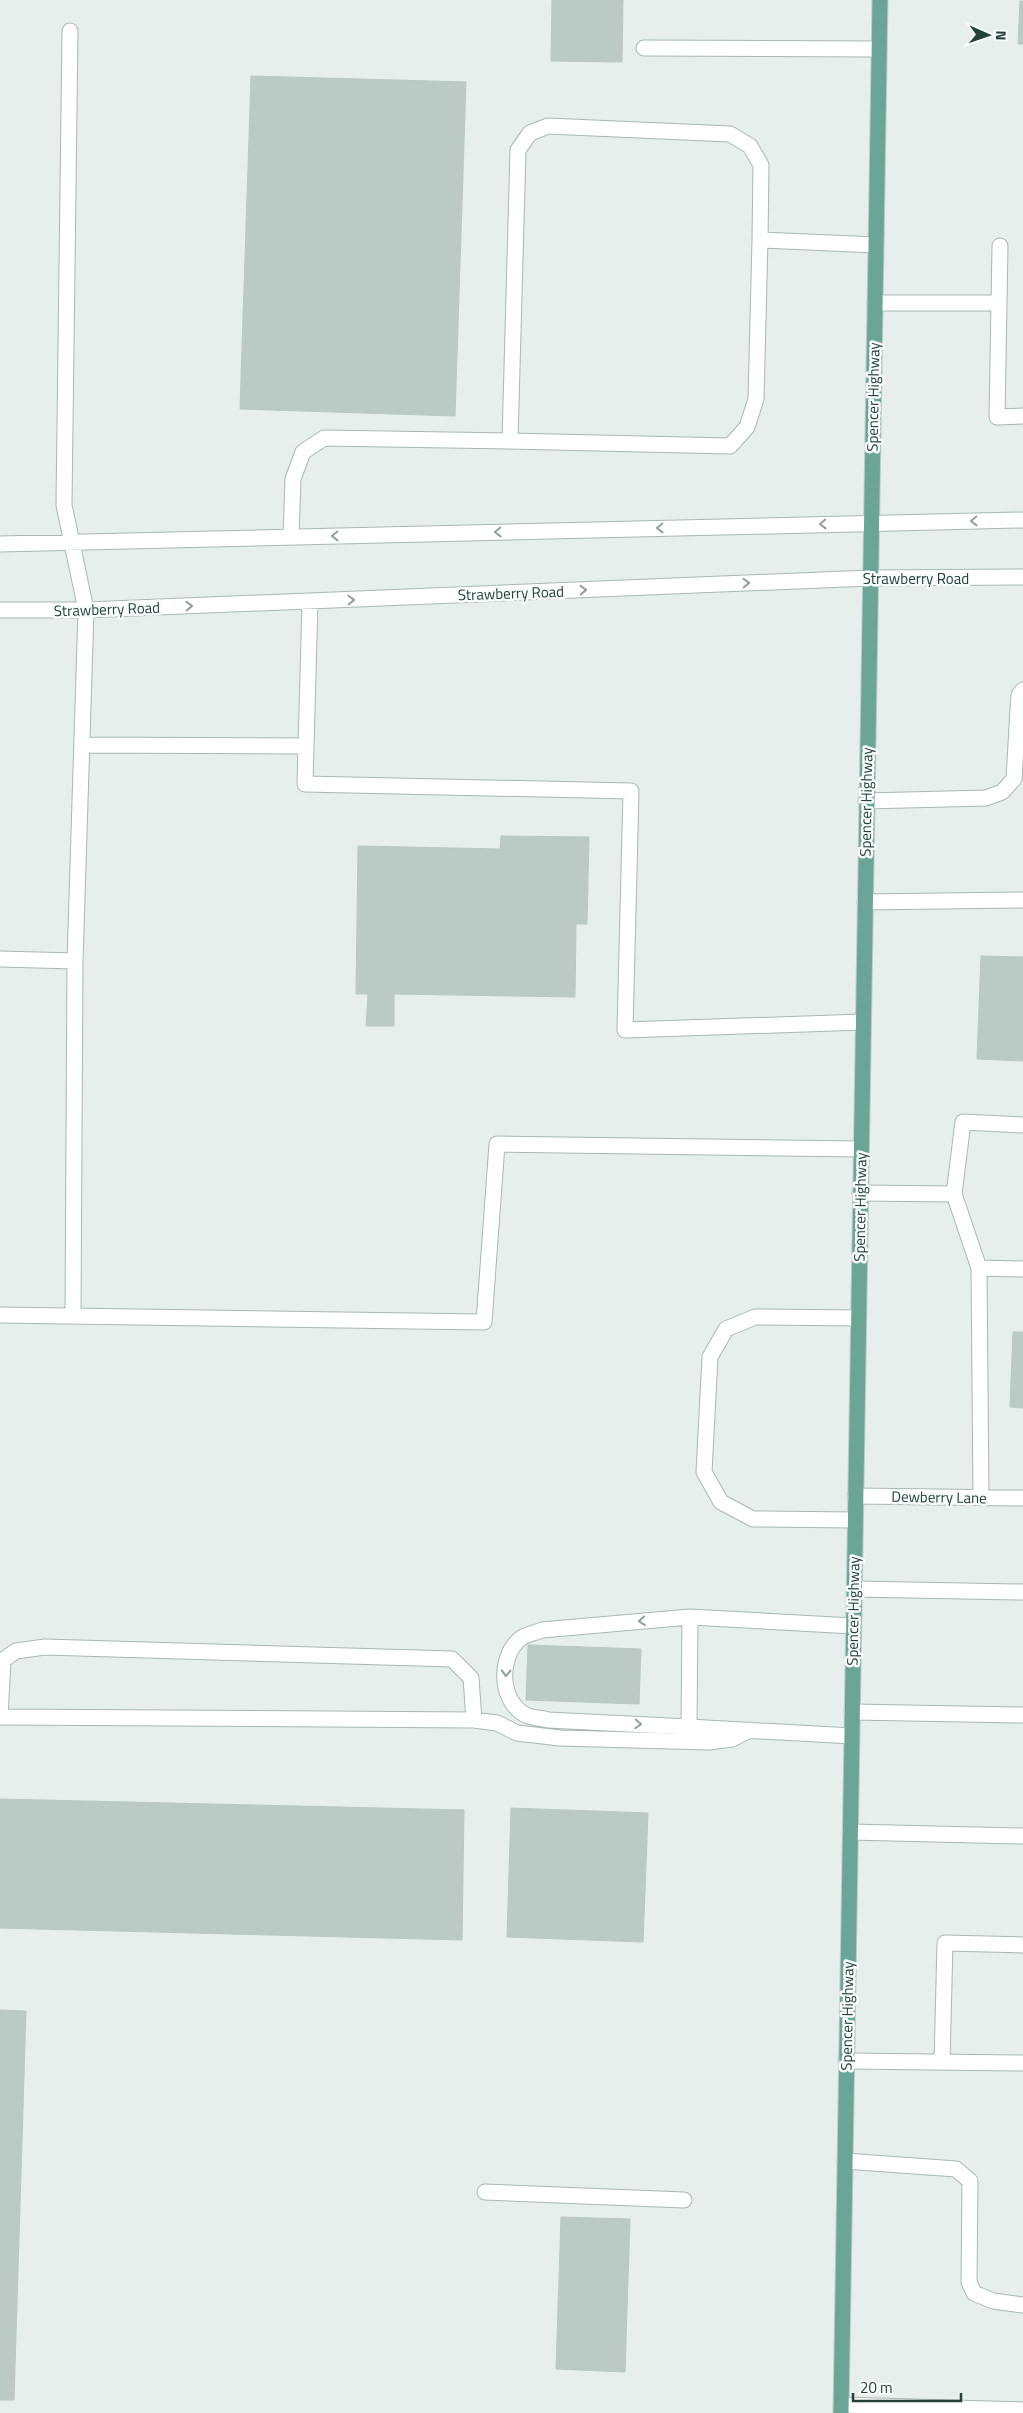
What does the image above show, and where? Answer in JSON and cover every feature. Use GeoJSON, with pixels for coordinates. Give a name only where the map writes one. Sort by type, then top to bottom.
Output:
{"type":"FeatureCollection","features":[{"type":"Feature","properties":{"kind":"main road","name":"Spencer Highway"},"geometry":{"type":"LineString","coordinates":[[841,2409],[880,0]]}},
{"type":"Feature","properties":{"kind":"street"},"geometry":{"type":"LineString","coordinates":[[70,31],[64,505],[86,610],[76,960],[73,1316]]}},
{"type":"Feature","properties":{"kind":"street"},"geometry":{"type":"LineString","coordinates":[[644,48],[879,49]]}},
{"type":"Feature","properties":{"kind":"street"},"geometry":{"type":"LineString","coordinates":[[292,537],[293,479],[303,452],[324,438],[730,446],[747,428],[756,399],[761,165],[750,146],[730,134],[548,126],[530,133],[518,150],[510,441]]}},
{"type":"Feature","properties":{"kind":"street"},"geometry":{"type":"LineString","coordinates":[[760,240],[876,245]]}},
{"type":"Feature","properties":{"kind":"street"},"geometry":{"type":"LineString","coordinates":[[1000,246],[997,417],[1023,416]]}},
{"type":"Feature","properties":{"kind":"street"},"geometry":{"type":"LineString","coordinates":[[875,303],[998,303]]}},
{"type":"Feature","properties":{"kind":"street"},"geometry":{"type":"LineString","coordinates":[[0,544],[1023,520]]}},
{"type":"Feature","properties":{"kind":"street","name":"Strawberry Road"},"geometry":{"type":"LineString","coordinates":[[0,610],[86,610],[310,602],[870,578],[1023,577]]}},
{"type":"Feature","properties":{"kind":"street"},"geometry":{"type":"LineString","coordinates":[[310,602],[305,784],[631,791],[625,1030],[863,1022]]}},
{"type":"Feature","properties":{"kind":"street"},"geometry":{"type":"LineString","coordinates":[[866,802],[986,798],[1002,792],[1014,779],[1019,695],[1023,690]]}},
{"type":"Feature","properties":{"kind":"street"},"geometry":{"type":"LineString","coordinates":[[82,745],[306,746]]}},
{"type":"Feature","properties":{"kind":"street"},"geometry":{"type":"LineString","coordinates":[[865,902],[1023,900]]}},
{"type":"Feature","properties":{"kind":"street"},"geometry":{"type":"LineString","coordinates":[[0,959],[76,960]]}},
{"type":"Feature","properties":{"kind":"street"},"geometry":{"type":"LineString","coordinates":[[981,1498],[979,1268],[954,1194],[963,1122],[1023,1125]]}},
{"type":"Feature","properties":{"kind":"street"},"geometry":{"type":"LineString","coordinates":[[0,1315],[484,1322],[497,1144],[861,1149]]}},
{"type":"Feature","properties":{"kind":"street"},"geometry":{"type":"LineString","coordinates":[[860,1194],[954,1194]]}},
{"type":"Feature","properties":{"kind":"street"},"geometry":{"type":"LineString","coordinates":[[979,1268],[1023,1269]]}},
{"type":"Feature","properties":{"kind":"street"},"geometry":{"type":"LineString","coordinates":[[855,1520],[753,1519],[721,1502],[704,1472],[710,1357],[726,1329],[755,1317],[858,1318]]}},
{"type":"Feature","properties":{"kind":"street","name":"Dewberry Lane"},"geometry":{"type":"LineString","coordinates":[[855,1496],[1023,1498]]}},
{"type":"Feature","properties":{"kind":"street"},"geometry":{"type":"LineString","coordinates":[[854,1589],[1023,1592]]}},
{"type":"Feature","properties":{"kind":"street"},"geometry":{"type":"LineString","coordinates":[[689,1727],[690,1617]]}},
{"type":"Feature","properties":{"kind":"street"},"geometry":{"type":"LineString","coordinates":[[852,1736],[548,1720],[528,1715],[507,1695],[505,1678],[507,1657],[521,1638],[542,1630],[690,1617],[853,1626]]}},
{"type":"Feature","properties":{"kind":"street"},"geometry":{"type":"LineString","coordinates":[[474,1720],[471,1678],[452,1659],[45,1648],[16,1651],[3,1660],[0,1717],[474,1720],[497,1723],[517,1733],[560,1738],[709,1742],[732,1739],[750,1730]]}},
{"type":"Feature","properties":{"kind":"street"},"geometry":{"type":"LineString","coordinates":[[852,1712],[1023,1715]]}},
{"type":"Feature","properties":{"kind":"street"},"geometry":{"type":"LineString","coordinates":[[850,1832],[1023,1836]]}},
{"type":"Feature","properties":{"kind":"street"},"geometry":{"type":"LineString","coordinates":[[942,2062],[945,1943],[1023,1945]]}},
{"type":"Feature","properties":{"kind":"street"},"geometry":{"type":"LineString","coordinates":[[846,2061],[1023,2063]]}},
{"type":"Feature","properties":{"kind":"street"},"geometry":{"type":"LineString","coordinates":[[844,2161],[956,2169],[970,2181],[969,2282],[974,2293],[992,2301],[1023,2305]]}},
{"type":"Feature","properties":{"kind":"street"},"geometry":{"type":"LineString","coordinates":[[484,2192],[684,2200]]}},
{"type":"Feature","properties":{"kind":"street"},"geometry":{"type":"LineString","coordinates":[[841,2409],[1023,2410]]}},
{"type":"Feature","properties":{"kind":"building"},"geometry":{"type":"Polygon","coordinates":[[[552,0],[623,0],[622,62],[551,61],[552,0]]]}},
{"type":"Feature","properties":{"kind":"building"},"geometry":{"type":"Polygon","coordinates":[[[1020,1],[1023,1],[1023,44],[1018,44],[1020,1]]]}},
{"type":"Feature","properties":{"kind":"building"},"geometry":{"type":"Polygon","coordinates":[[[251,76],[466,82],[455,416],[240,409],[251,76]]]}},
{"type":"Feature","properties":{"kind":"building"},"geometry":{"type":"Polygon","coordinates":[[[501,836],[589,837],[587,924],[576,924],[575,997],[394,994],[394,1026],[366,1026],[368,994],[356,994],[358,846],[500,849],[501,836]]]}},
{"type":"Feature","properties":{"kind":"building"},"geometry":{"type":"Polygon","coordinates":[[[981,956],[1023,957],[1023,1061],[977,1059],[981,956]]]}},
{"type":"Feature","properties":{"kind":"building"},"geometry":{"type":"Polygon","coordinates":[[[1013,1332],[1023,1332],[1023,1408],[1010,1407],[1013,1332]]]}},
{"type":"Feature","properties":{"kind":"building"},"geometry":{"type":"Polygon","coordinates":[[[528,1645],[641,1649],[639,1704],[526,1700],[528,1645]]]}},
{"type":"Feature","properties":{"kind":"building"},"geometry":{"type":"Polygon","coordinates":[[[0,1799],[464,1810],[462,1940],[0,1928],[0,1799]]]}},
{"type":"Feature","properties":{"kind":"building"},"geometry":{"type":"Polygon","coordinates":[[[511,1808],[648,1813],[643,1942],[507,1937],[511,1808]]]}},
{"type":"Feature","properties":{"kind":"building"},"geometry":{"type":"Polygon","coordinates":[[[0,2010],[26,2011],[14,2400],[0,2400],[0,2010]]]}},
{"type":"Feature","properties":{"kind":"building"},"geometry":{"type":"Polygon","coordinates":[[[561,2217],[630,2219],[625,2372],[556,2369],[561,2217]]]}}]}
